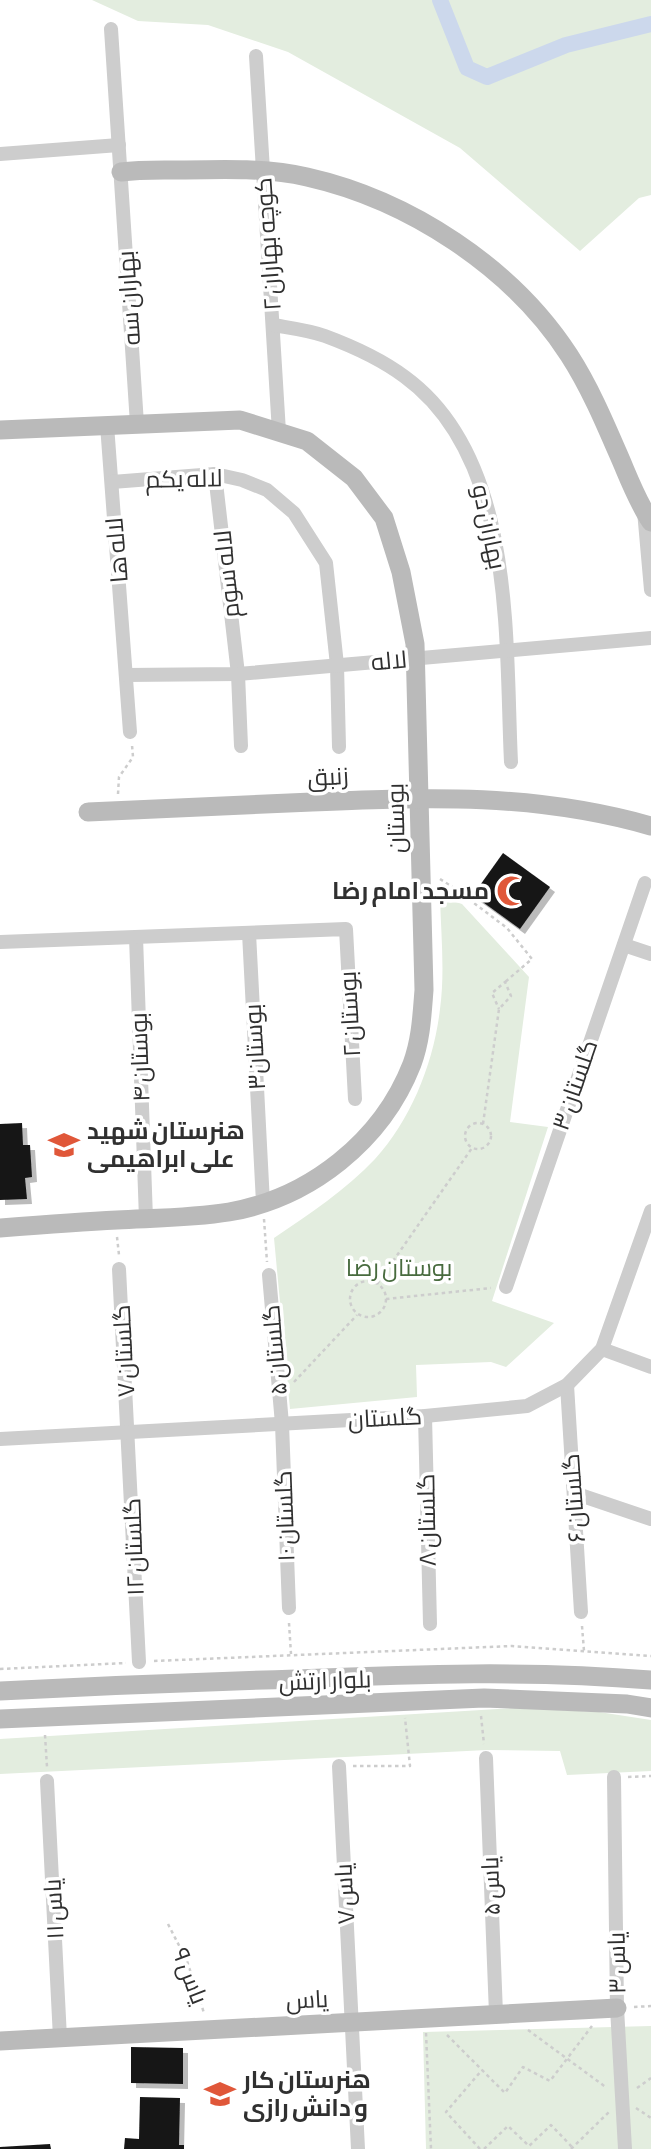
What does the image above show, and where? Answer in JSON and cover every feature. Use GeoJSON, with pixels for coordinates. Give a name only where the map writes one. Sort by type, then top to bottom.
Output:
{"type":"FeatureCollection","features":[{"type":"Feature","properties":{"kind":"street","name":"بهاران سه"},"geometry":{"type":"LineString","coordinates":[[111,29],[137,424]]}},
{"type":"Feature","properties":{"kind":"street","name":"کوچه بهاران ۲"},"geometry":{"type":"LineString","coordinates":[[256,56],[279,432]]}},
{"type":"Feature","properties":{"kind":"street"},"geometry":{"type":"LineString","coordinates":[[0,154],[119,145]]}},
{"type":"Feature","properties":{"kind":"street"},"geometry":{"type":"LineString","coordinates":[[121,172],[263,170],[328,182],[402,212],[457,244],[519,295],[551,328],[571,357],[595,402],[647,516],[651,590]]}},
{"type":"Feature","properties":{"kind":"street","name":"بهاران دو"},"geometry":{"type":"LineString","coordinates":[[273,325],[322,335],[364,352],[405,377],[432,400],[459,436],[475,468],[491,517],[502,596],[511,762]]}},
{"type":"Feature","properties":{"kind":"street","name":"بوستان"},"geometry":{"type":"LineString","coordinates":[[0,430],[240,419],[307,441],[354,478],[384,518],[401,572],[416,658],[424,990],[421,1025],[412,1063],[398,1094],[375,1126],[338,1164],[291,1192],[230,1212],[0,1228]]}},
{"type":"Feature","properties":{"kind":"street","name":"لاله ها"},"geometry":{"type":"LineString","coordinates":[[107,425],[130,732]]}},
{"type":"Feature","properties":{"kind":"street","name":"لاله یکم"},"geometry":{"type":"LineString","coordinates":[[111,482],[215,474],[242,480],[267,491],[294,513],[326,563],[337,665],[339,747]]}},
{"type":"Feature","properties":{"kind":"street","name":"لاله سوم"},"geometry":{"type":"LineString","coordinates":[[215,474],[238,674],[240,746]]}},
{"type":"Feature","properties":{"kind":"street","name":"لاله"},"geometry":{"type":"LineString","coordinates":[[126,675],[238,674],[651,638]]}},
{"type":"Feature","properties":{"kind":"street","name":"زنبق"},"geometry":{"type":"LineString","coordinates":[[88,812],[420,798],[524,801],[582,810],[651,827]]}},
{"type":"Feature","properties":{"kind":"street","name":"گلستان ۳"},"geometry":{"type":"LineString","coordinates":[[506,1287],[645,883]]}},
{"type":"Feature","properties":{"kind":"street","name":"بوستان ۲"},"geometry":{"type":"LineString","coordinates":[[249,933],[346,929],[355,1099]]}},
{"type":"Feature","properties":{"kind":"street"},"geometry":{"type":"LineString","coordinates":[[0,942],[249,933]]}},
{"type":"Feature","properties":{"kind":"street","name":"بوستان۳"},"geometry":{"type":"LineString","coordinates":[[249,933],[262,1203]]}},
{"type":"Feature","properties":{"kind":"street","name":"بوستان ۴"},"geometry":{"type":"LineString","coordinates":[[136,937],[146,1219]]}},
{"type":"Feature","properties":{"kind":"street"},"geometry":{"type":"LineString","coordinates":[[624,945],[651,954]]}},
{"type":"Feature","properties":{"kind":"street","name":"گلستان"},"geometry":{"type":"LineString","coordinates":[[0,1440],[425,1416],[527,1406],[567,1385],[602,1349],[651,1211]]}},
{"type":"Feature","properties":{"kind":"street","name":"گلستان ۷"},"geometry":{"type":"LineString","coordinates":[[119,1269],[129,1433]]}},
{"type":"Feature","properties":{"kind":"street","name":"گلستان ۵"},"geometry":{"type":"LineString","coordinates":[[269,1275],[282,1424]]}},
{"type":"Feature","properties":{"kind":"street"},"geometry":{"type":"LineString","coordinates":[[602,1349],[651,1367]]}},
{"type":"Feature","properties":{"kind":"street","name":"گلستان ۶"},"geometry":{"type":"LineString","coordinates":[[567,1385],[581,1612]]}},
{"type":"Feature","properties":{"kind":"street","name":"گلستان ۸"},"geometry":{"type":"LineString","coordinates":[[425,1416],[429,1625]]}},
{"type":"Feature","properties":{"kind":"street","name":"گلستان ۱۰"},"geometry":{"type":"LineString","coordinates":[[282,1424],[289,1608]]}},
{"type":"Feature","properties":{"kind":"street","name":"گلستان ۱۲"},"geometry":{"type":"LineString","coordinates":[[129,1433],[139,1662]]}},
{"type":"Feature","properties":{"kind":"street"},"geometry":{"type":"LineString","coordinates":[[574,1493],[651,1519]]}},
{"type":"Feature","properties":{"kind":"street","name":"بلوار ارتش"},"geometry":{"type":"LineString","coordinates":[[0,1691],[142,1683],[498,1672],[651,1680]]}},
{"type":"Feature","properties":{"kind":"street"},"geometry":{"type":"LineString","coordinates":[[142,1683],[144,1712]]}},
{"type":"Feature","properties":{"kind":"street","name":"بلوار ارتش"},"geometry":{"type":"LineString","coordinates":[[0,1719],[479,1699],[564,1701],[651,1708]]}},
{"type":"Feature","properties":{"kind":"street","name":"یاس ۵"},"geometry":{"type":"LineString","coordinates":[[486,1758],[500,2014]]}},
{"type":"Feature","properties":{"kind":"street","name":"یاس ۷"},"geometry":{"type":"LineString","coordinates":[[339,1766],[358,2149]]}},
{"type":"Feature","properties":{"kind":"street","name":"یاس ۳"},"geometry":{"type":"LineString","coordinates":[[614,1777],[612,2008],[625,2149]]}},
{"type":"Feature","properties":{"kind":"street","name":"یاس ۱۱"},"geometry":{"type":"LineString","coordinates":[[47,1781],[60,2038]]}},
{"type":"Feature","properties":{"kind":"street","name":"یاس"},"geometry":{"type":"LineString","coordinates":[[0,2041],[612,2008]]}},
{"type":"Feature","properties":{"kind":"path"},"geometry":{"type":"LineString","coordinates":[[116,811],[119,777],[132,757],[130,732]]}},
{"type":"Feature","properties":{"kind":"path"},"geometry":{"type":"LineString","coordinates":[[422,869],[454,888],[507,928],[532,959],[492,993],[499,1009],[482,1124]]}},
{"type":"Feature","properties":{"kind":"path"},"geometry":{"type":"LineString","coordinates":[[499,1009],[511,996],[505,982]]}},
{"type":"Feature","properties":{"kind":"path"},"geometry":{"type":"LineString","coordinates":[[482,1124],[489,1129],[490,1141],[484,1147],[472,1148],[467,1142],[466,1133],[470,1126],[482,1124]]}},
{"type":"Feature","properties":{"kind":"path"},"geometry":{"type":"LineString","coordinates":[[377,1284],[472,1148]]}},
{"type":"Feature","properties":{"kind":"path"},"geometry":{"type":"LineString","coordinates":[[262,1203],[269,1275]]}},
{"type":"Feature","properties":{"kind":"path"},"geometry":{"type":"LineString","coordinates":[[116,1220],[119,1269]]}},
{"type":"Feature","properties":{"kind":"path"},"geometry":{"type":"LineString","coordinates":[[365,1281],[377,1284],[382,1288],[386,1299],[383,1310],[374,1317],[357,1314],[350,1299],[354,1287],[365,1281]]}},
{"type":"Feature","properties":{"kind":"path"},"geometry":{"type":"LineString","coordinates":[[386,1299],[506,1287]]}},
{"type":"Feature","properties":{"kind":"path"},"geometry":{"type":"LineString","coordinates":[[279,1397],[357,1314]]}},
{"type":"Feature","properties":{"kind":"path"},"geometry":{"type":"LineString","coordinates":[[289,1608],[290,1654]]}},
{"type":"Feature","properties":{"kind":"path"},"geometry":{"type":"LineString","coordinates":[[581,1612],[584,1651]]}},
{"type":"Feature","properties":{"kind":"path"},"geometry":{"type":"LineString","coordinates":[[0,1669],[512,1646],[651,1656]]}},
{"type":"Feature","properties":{"kind":"path"},"geometry":{"type":"LineString","coordinates":[[479,1699],[486,1758]]}},
{"type":"Feature","properties":{"kind":"path"},"geometry":{"type":"LineString","coordinates":[[339,1766],[410,1766],[404,1702]]}},
{"type":"Feature","properties":{"kind":"path"},"geometry":{"type":"LineString","coordinates":[[44,1717],[47,1781]]}},
{"type":"Feature","properties":{"kind":"path"},"geometry":{"type":"LineString","coordinates":[[614,1777],[651,1776]]}},
{"type":"Feature","properties":{"kind":"path","name":"یاس ۹"},"geometry":{"type":"LineString","coordinates":[[168,1924],[187,1961],[209,2030]]}},
{"type":"Feature","properties":{"kind":"path"},"geometry":{"type":"LineString","coordinates":[[428,2018],[505,2093],[523,2067],[550,2081],[612,2008]]}},
{"type":"Feature","properties":{"kind":"path"},"geometry":{"type":"LineString","coordinates":[[482,2070],[446,2112],[482,2149],[508,2126],[529,2146],[551,2125],[572,2148],[622,2099],[568,2058],[500,2014]]}},
{"type":"Feature","properties":{"kind":"path"},"geometry":{"type":"LineString","coordinates":[[428,2018],[431,2149]]}},
{"type":"Feature","properties":{"kind":"green space"},"geometry":{"type":"Polygon","coordinates":[[[92,0],[651,0],[651,195],[639,198],[580,251],[460,148],[288,52],[208,25],[138,21],[92,0]]]}},
{"type":"Feature","properties":{"kind":"green space","name":"بوستان رضا"},"geometry":{"type":"Polygon","coordinates":[[[440,897],[462,904],[529,977],[510,1122],[548,1127],[492,1301],[554,1323],[506,1367],[491,1362],[416,1365],[417,1397],[290,1409],[274,1238],[327,1201],[364,1170],[388,1144],[410,1108],[426,1069],[440,1009],[440,897]]]}},
{"type":"Feature","properties":{"kind":"green space"},"geometry":{"type":"Polygon","coordinates":[[[515,1708],[599,1712],[651,1720],[651,1771],[567,1775],[560,1751],[487,1750],[0,1774],[0,1739],[515,1708]]]}},
{"type":"Feature","properties":{"kind":"green space"},"geometry":{"type":"Polygon","coordinates":[[[651,2026],[651,2149],[426,2149],[423,2032],[651,2026]]]}},
{"type":"Feature","properties":{"kind":"building","name":"مسجد امام رضا"},"geometry":{"type":"Polygon","coordinates":[[[503,853],[550,887],[520,929],[473,895],[503,853]]]}},
{"type":"Feature","properties":{"kind":"building"},"geometry":{"type":"Polygon","coordinates":[[[22,1123],[23,1145],[30,1145],[32,1177],[25,1178],[27,1199],[0,1200],[0,1124],[22,1123]]]}},
{"type":"Feature","properties":{"kind":"building"},"geometry":{"type":"Polygon","coordinates":[[[131,2047],[183,2048],[183,2084],[131,2083],[131,2047]]]}},
{"type":"Feature","properties":{"kind":"building"},"geometry":{"type":"Polygon","coordinates":[[[140,2097],[180,2098],[179,2145],[184,2145],[184,2149],[124,2149],[125,2138],[139,2139],[140,2097]]]}},
{"type":"Feature","properties":{"kind":"building"},"geometry":{"type":"Polygon","coordinates":[[[50,2144],[51,2149],[0,2149],[0,2147],[50,2144]]]}},
{"type":"Feature","properties":{"kind":"waterway"},"geometry":{"type":"LineString","coordinates":[[440,0],[467,68],[487,77],[566,45],[651,24]]}},
{"type":"Feature","properties":{"kind":"place","name":"مسجد امام رضا"},"geometry":{"type":"Point","coordinates":[512,891]}},
{"type":"Feature","properties":{"kind":"place","name":"هنرستان شهید علی ابراهیمی"},"geometry":{"type":"Point","coordinates":[64,1145]}},
{"type":"Feature","properties":{"kind":"place","name":"هنرستان کار و دانش رازی"},"geometry":{"type":"Point","coordinates":[220,2094]}}]}
